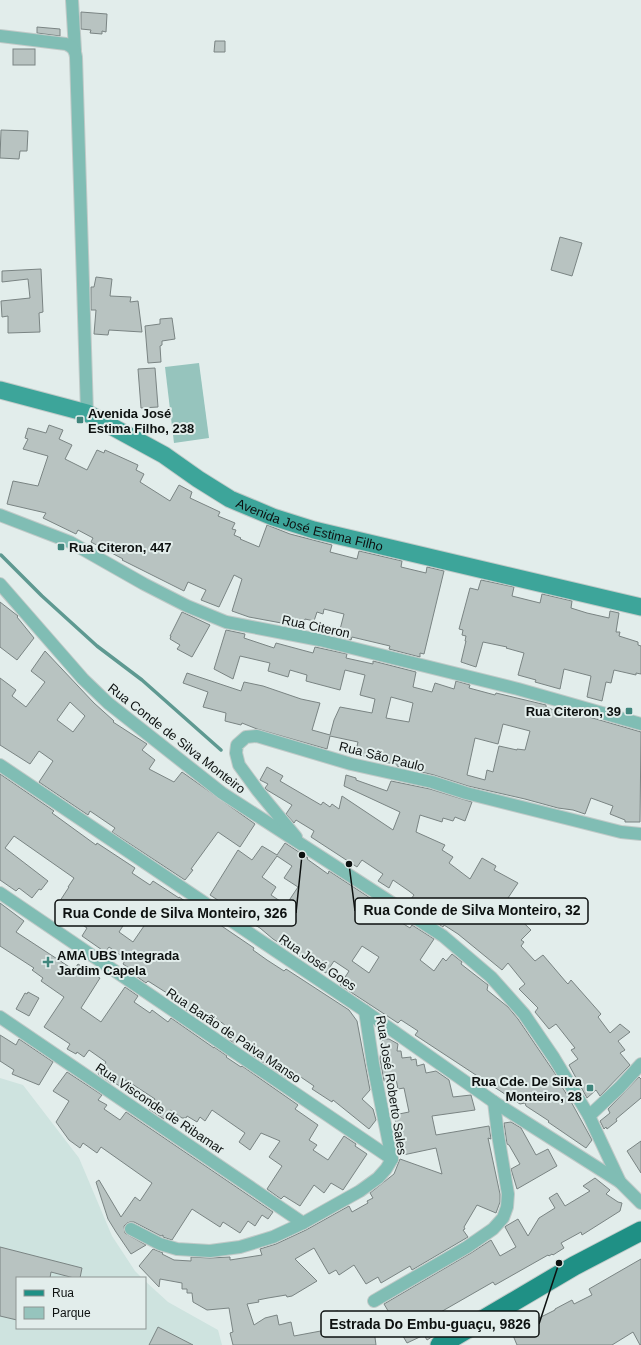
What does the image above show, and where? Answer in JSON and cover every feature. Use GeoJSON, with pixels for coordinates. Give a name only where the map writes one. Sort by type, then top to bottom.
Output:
{"type":"FeatureCollection","features":[{"type":"Feature","properties":{"kind":"main road"},"geometry":{"type":"LineString","coordinates":[[440,1345],[574,1266],[641,1231]]}},
{"type":"Feature","properties":{"kind":"street"},"geometry":{"type":"LineString","coordinates":[[72,0],[76,57],[87,413]]}},
{"type":"Feature","properties":{"kind":"street"},"geometry":{"type":"LineString","coordinates":[[0,36],[66,44],[75,50]]}},
{"type":"Feature","properties":{"kind":"street","name":"Avenida José Estima Filho"},"geometry":{"type":"LineString","coordinates":[[0,390],[87,413],[164,455],[198,479],[230,498],[273,517],[314,530],[641,607]]}},
{"type":"Feature","properties":{"kind":"street","name":"Rua Citeron"},"geometry":{"type":"LineString","coordinates":[[0,515],[70,542],[187,606],[226,622],[328,642],[518,689],[641,724]]}},
{"type":"Feature","properties":{"kind":"street","name":"Rua Conde de Silva Monteiro"},"geometry":{"type":"LineString","coordinates":[[0,584],[83,679],[108,703],[222,793],[443,936],[491,976],[524,1014],[554,1058],[589,1116],[620,1182],[641,1203]]}},
{"type":"Feature","properties":{"kind":"street","name":"Rua São Paulo"},"geometry":{"type":"LineString","coordinates":[[302,844],[258,791],[240,764],[236,753],[237,745],[246,737],[257,736],[351,764],[432,782],[622,832],[641,834]]}},
{"type":"Feature","properties":{"kind":"street","name":"Rua José Goes"},"geometry":{"type":"LineString","coordinates":[[0,765],[366,1011],[494,1102],[620,1182]]}},
{"type":"Feature","properties":{"kind":"street","name":"Rua Barão de Paiva Manso"},"geometry":{"type":"LineString","coordinates":[[0,893],[392,1159]]}},
{"type":"Feature","properties":{"kind":"street","name":"Rua José Roberto Sales"},"geometry":{"type":"LineString","coordinates":[[131,1228],[160,1244],[177,1249],[210,1251],[240,1247],[273,1237],[303,1223],[360,1191],[378,1178],[392,1159],[373,1064],[366,1011]]}},
{"type":"Feature","properties":{"kind":"street","name":"Rua Visconde de Ribamar"},"geometry":{"type":"LineString","coordinates":[[0,1017],[303,1223]]}},
{"type":"Feature","properties":{"kind":"street"},"geometry":{"type":"LineString","coordinates":[[589,1116],[620,1087],[641,1064]]}},
{"type":"Feature","properties":{"kind":"street"},"geometry":{"type":"LineString","coordinates":[[374,1301],[467,1247],[493,1228],[503,1218],[507,1207],[508,1194],[494,1102]]}},
{"type":"Feature","properties":{"kind":"shaded area"},"geometry":{"type":"Polygon","coordinates":[[[0,1078],[23,1085],[79,1158],[112,1236],[135,1271],[141,1277],[16,1277],[16,1329],[146,1329],[146,1282],[168,1302],[218,1330],[222,1345],[0,1345],[0,1078]]]}},
{"type":"Feature","properties":{"kind":"green space"},"geometry":{"type":"Polygon","coordinates":[[[199,363],[209,438],[174,443],[165,367],[199,363]]]}},
{"type":"Feature","properties":{"kind":"building"},"geometry":{"type":"Polygon","coordinates":[[[81,12],[107,14],[106,32],[102,31],[102,34],[90,33],[91,30],[81,29],[81,12]]]}},
{"type":"Feature","properties":{"kind":"building"},"geometry":{"type":"Polygon","coordinates":[[[37,27],[60,29],[60,36],[37,33],[37,27]]]}},
{"type":"Feature","properties":{"kind":"building"},"geometry":{"type":"Polygon","coordinates":[[[215,41],[225,41],[225,52],[214,52],[215,41]]]}},
{"type":"Feature","properties":{"kind":"building"},"geometry":{"type":"Polygon","coordinates":[[[13,49],[35,49],[35,65],[13,65],[13,49]]]}},
{"type":"Feature","properties":{"kind":"building"},"geometry":{"type":"Polygon","coordinates":[[[1,130],[28,131],[27,151],[20,151],[19,159],[0,158],[1,130]]]}},
{"type":"Feature","properties":{"kind":"building"},"geometry":{"type":"Polygon","coordinates":[[[560,237],[582,243],[572,276],[551,270],[560,237]]]}},
{"type":"Feature","properties":{"kind":"building"},"geometry":{"type":"Polygon","coordinates":[[[41,269],[43,312],[39,313],[40,332],[8,333],[8,316],[2,317],[1,301],[30,298],[28,279],[2,282],[2,271],[41,269]]]}},
{"type":"Feature","properties":{"kind":"building"},"geometry":{"type":"Polygon","coordinates":[[[96,277],[112,279],[110,296],[131,297],[130,302],[138,301],[142,332],[109,330],[108,335],[94,334],[96,310],[91,310],[91,287],[94,287],[96,277]]]}},
{"type":"Feature","properties":{"kind":"building"},"geometry":{"type":"Polygon","coordinates":[[[172,318],[175,339],[162,341],[162,345],[160,346],[161,362],[148,363],[145,326],[160,324],[160,319],[172,318]]]}},
{"type":"Feature","properties":{"kind":"building"},"geometry":{"type":"Polygon","coordinates":[[[155,368],[158,407],[141,408],[138,369],[155,368]]]}},
{"type":"Feature","properties":{"kind":"building"},"geometry":{"type":"Polygon","coordinates":[[[49,425],[63,430],[59,439],[72,445],[65,459],[87,470],[97,450],[104,453],[105,450],[138,465],[136,470],[144,474],[140,482],[170,501],[179,485],[192,492],[190,498],[220,512],[218,516],[235,523],[232,529],[236,530],[234,535],[259,547],[267,525],[290,534],[332,545],[330,552],[357,559],[359,551],[402,561],[401,567],[426,573],[427,567],[444,571],[424,654],[420,653],[420,657],[389,649],[390,646],[352,637],[351,640],[338,637],[344,614],[324,609],[323,614],[317,612],[314,621],[305,619],[303,627],[249,617],[232,611],[242,579],[234,575],[219,607],[201,600],[206,590],[188,582],[184,591],[122,560],[123,559],[91,542],[93,538],[78,530],[76,534],[43,518],[46,513],[7,504],[13,481],[38,486],[48,456],[23,449],[28,439],[25,438],[28,428],[46,433],[49,425]]]}},
{"type":"Feature","properties":{"kind":"building"},"geometry":{"type":"Polygon","coordinates":[[[481,580],[514,587],[512,596],[540,603],[542,594],[572,601],[571,608],[587,613],[609,618],[610,611],[619,613],[616,632],[620,632],[619,636],[638,642],[638,645],[641,646],[641,674],[636,673],[636,675],[614,670],[611,683],[606,682],[602,701],[587,697],[591,676],[564,669],[560,689],[535,682],[536,680],[518,675],[524,653],[506,648],[507,647],[483,642],[476,667],[461,662],[466,636],[462,635],[463,630],[459,629],[470,588],[478,590],[481,580]]]}},
{"type":"Feature","properties":{"kind":"building"},"geometry":{"type":"Polygon","coordinates":[[[0,602],[18,616],[17,617],[34,638],[17,660],[0,647],[0,602]]]}},
{"type":"Feature","properties":{"kind":"building"},"geometry":{"type":"Polygon","coordinates":[[[182,612],[210,625],[192,657],[177,649],[180,645],[170,639],[170,636],[182,612]]]}},
{"type":"Feature","properties":{"kind":"building"},"geometry":{"type":"Polygon","coordinates":[[[226,630],[245,634],[244,638],[274,648],[276,643],[313,653],[315,647],[347,654],[346,658],[373,664],[373,661],[416,672],[413,687],[432,692],[435,683],[454,689],[456,681],[470,685],[469,688],[495,695],[496,693],[546,705],[546,707],[564,714],[565,710],[641,732],[640,822],[625,822],[625,820],[610,814],[613,806],[591,798],[585,814],[468,786],[434,775],[397,766],[397,764],[382,762],[382,760],[355,754],[358,742],[330,736],[327,749],[257,729],[242,723],[241,725],[225,721],[226,713],[203,707],[208,692],[183,683],[187,673],[241,691],[244,682],[263,686],[301,699],[320,703],[312,730],[330,735],[334,720],[340,707],[372,713],[375,699],[360,695],[365,675],[345,670],[340,690],[306,681],[307,675],[290,670],[288,677],[268,671],[270,663],[240,656],[233,679],[214,669],[226,630]],[[391,697],[386,718],[409,722],[413,703],[391,697]],[[503,724],[498,744],[475,738],[467,775],[485,780],[487,770],[493,772],[499,746],[517,750],[525,750],[530,731],[503,724]]]}},
{"type":"Feature","properties":{"kind":"building"},"geometry":{"type":"Polygon","coordinates":[[[45,651],[94,703],[114,721],[113,722],[147,744],[142,750],[155,760],[149,769],[174,782],[182,772],[255,824],[240,847],[218,832],[191,869],[193,870],[185,880],[112,832],[115,828],[90,811],[88,815],[39,782],[53,761],[39,751],[30,764],[0,745],[0,678],[16,690],[12,696],[26,707],[45,682],[31,671],[45,651]],[[70,702],[57,720],[73,732],[85,716],[70,702]]]}},
{"type":"Feature","properties":{"kind":"building"},"geometry":{"type":"Polygon","coordinates":[[[267,767],[283,776],[280,781],[321,805],[323,802],[330,807],[332,804],[339,809],[342,796],[393,830],[400,812],[344,786],[346,775],[387,791],[391,781],[430,789],[472,802],[465,821],[455,817],[453,821],[443,818],[442,822],[420,815],[416,832],[445,845],[442,850],[453,857],[449,863],[470,879],[482,858],[496,866],[494,870],[518,883],[504,904],[531,930],[521,940],[524,942],[521,946],[535,961],[543,955],[568,984],[571,980],[601,1014],[598,1017],[610,1033],[620,1024],[630,1032],[618,1041],[625,1050],[620,1053],[630,1065],[600,1096],[596,1090],[587,1098],[569,1065],[578,1059],[571,1050],[575,1048],[556,1024],[549,1029],[535,1012],[538,1008],[519,989],[525,984],[508,963],[502,970],[458,934],[444,925],[443,927],[420,912],[422,910],[420,909],[422,906],[411,899],[414,895],[409,891],[393,880],[389,888],[378,881],[383,874],[362,860],[357,867],[311,837],[314,831],[296,820],[294,823],[286,814],[292,805],[265,788],[268,784],[260,780],[267,767]]]}},
{"type":"Feature","properties":{"kind":"building"},"geometry":{"type":"Polygon","coordinates":[[[0,774],[54,811],[52,813],[96,845],[97,843],[135,868],[132,873],[150,885],[153,881],[179,897],[254,948],[253,950],[267,960],[284,971],[286,969],[349,1010],[357,1021],[370,1090],[362,1099],[373,1109],[376,1120],[369,1129],[333,1100],[332,1102],[312,1089],[314,1086],[292,1071],[287,1079],[251,1054],[253,1050],[238,1040],[235,1044],[224,1036],[229,1028],[210,1014],[204,1022],[179,1005],[181,1002],[148,981],[146,983],[133,974],[135,972],[123,964],[126,959],[109,947],[105,952],[82,936],[87,928],[56,907],[74,878],[14,836],[5,848],[48,881],[32,898],[19,888],[16,891],[0,880],[0,774]],[[130,915],[119,932],[133,942],[144,926],[130,915]]]}},
{"type":"Feature","properties":{"kind":"building"},"geometry":{"type":"Polygon","coordinates":[[[285,843],[308,858],[307,859],[328,874],[329,871],[396,915],[394,918],[410,928],[412,925],[434,939],[420,960],[434,971],[443,958],[446,961],[452,954],[462,962],[461,964],[488,985],[487,990],[508,1007],[518,1019],[556,1075],[555,1076],[592,1140],[586,1148],[526,1106],[525,1103],[520,1104],[415,1035],[418,1031],[401,1020],[398,1023],[340,985],[349,971],[334,961],[326,973],[273,939],[260,928],[229,910],[230,908],[210,895],[238,850],[252,860],[262,846],[277,855],[285,843]],[[277,856],[262,877],[276,887],[271,895],[286,905],[298,887],[284,878],[292,866],[277,856]],[[362,946],[352,961],[369,973],[379,957],[362,946]]]}},
{"type":"Feature","properties":{"kind":"building"},"geometry":{"type":"Polygon","coordinates":[[[0,903],[24,921],[16,932],[74,970],[78,964],[100,978],[81,1008],[101,1022],[125,987],[138,996],[134,1002],[150,1013],[152,1010],[168,1022],[171,1018],[298,1105],[295,1109],[318,1125],[309,1140],[317,1145],[313,1150],[328,1160],[344,1136],[356,1144],[355,1146],[367,1154],[343,1190],[331,1183],[324,1193],[314,1185],[300,1206],[284,1196],[281,1199],[267,1189],[282,1166],[269,1157],[280,1141],[261,1133],[250,1150],[239,1142],[245,1133],[212,1110],[205,1121],[200,1117],[197,1122],[187,1116],[186,1118],[182,1118],[170,1110],[164,1119],[149,1109],[155,1099],[126,1080],[121,1087],[112,1081],[111,1083],[98,1074],[106,1062],[89,1050],[84,1057],[77,1052],[76,1054],[67,1049],[70,1044],[44,1027],[64,997],[41,981],[43,978],[32,970],[34,968],[0,946],[0,903]]]}},
{"type":"Feature","properties":{"kind":"building"},"geometry":{"type":"Polygon","coordinates":[[[28,992],[39,998],[29,1016],[16,1009],[25,993],[27,994],[28,992]]]}},
{"type":"Feature","properties":{"kind":"building"},"geometry":{"type":"Polygon","coordinates":[[[0,1035],[16,1045],[19,1039],[53,1062],[39,1085],[12,1074],[14,1070],[0,1061],[0,1035]]]}},
{"type":"Feature","properties":{"kind":"building"},"geometry":{"type":"Polygon","coordinates":[[[382,1039],[389,1039],[398,1044],[397,1051],[401,1051],[402,1058],[411,1057],[411,1060],[416,1059],[417,1066],[424,1064],[426,1073],[436,1071],[449,1080],[453,1097],[471,1095],[475,1110],[432,1116],[436,1135],[489,1126],[491,1139],[488,1138],[500,1194],[500,1202],[496,1213],[477,1205],[464,1227],[465,1229],[463,1230],[468,1237],[412,1270],[410,1266],[381,1283],[378,1277],[366,1284],[354,1265],[339,1275],[336,1270],[329,1274],[314,1248],[295,1259],[317,1281],[292,1296],[287,1297],[286,1295],[268,1298],[258,1300],[259,1302],[247,1304],[254,1325],[265,1318],[277,1315],[279,1325],[291,1322],[294,1336],[326,1330],[324,1313],[338,1311],[345,1323],[358,1316],[360,1332],[374,1330],[376,1345],[233,1345],[230,1333],[233,1332],[229,1308],[207,1310],[193,1302],[192,1293],[187,1293],[187,1289],[182,1289],[182,1283],[160,1279],[159,1287],[139,1266],[153,1249],[174,1260],[191,1261],[191,1257],[230,1257],[230,1260],[262,1255],[260,1249],[276,1244],[306,1230],[349,1206],[352,1212],[368,1203],[367,1201],[373,1198],[370,1193],[394,1174],[400,1159],[442,1174],[436,1148],[403,1155],[394,1115],[409,1112],[404,1088],[398,1089],[396,1079],[384,1081],[380,1059],[382,1039]]]}},
{"type":"Feature","properties":{"kind":"building"},"geometry":{"type":"Polygon","coordinates":[[[67,1072],[102,1095],[98,1100],[107,1105],[104,1109],[120,1120],[126,1112],[273,1212],[268,1219],[262,1215],[255,1226],[248,1221],[240,1233],[223,1222],[220,1227],[192,1209],[172,1240],[134,1222],[130,1222],[124,1226],[125,1233],[146,1245],[131,1254],[108,1219],[96,1182],[99,1180],[121,1217],[135,1197],[140,1201],[152,1183],[101,1147],[97,1153],[83,1143],[80,1148],[69,1140],[56,1122],[69,1101],[53,1091],[67,1072]]]}},
{"type":"Feature","properties":{"kind":"building"},"geometry":{"type":"Polygon","coordinates":[[[639,1077],[641,1079],[641,1098],[616,1119],[617,1121],[607,1129],[606,1127],[604,1129],[600,1121],[610,1113],[608,1109],[639,1077]]]}},
{"type":"Feature","properties":{"kind":"building"},"geometry":{"type":"Polygon","coordinates":[[[511,1122],[521,1128],[536,1155],[548,1149],[557,1166],[517,1189],[511,1169],[520,1164],[507,1144],[504,1123],[511,1122]]]}},
{"type":"Feature","properties":{"kind":"building"},"geometry":{"type":"Polygon","coordinates":[[[641,1141],[641,1173],[627,1151],[641,1141]]]}},
{"type":"Feature","properties":{"kind":"building"},"geometry":{"type":"Polygon","coordinates":[[[595,1178],[610,1190],[606,1194],[622,1203],[620,1211],[582,1235],[581,1232],[561,1243],[564,1248],[553,1255],[548,1255],[495,1285],[493,1282],[432,1317],[440,1332],[427,1340],[424,1335],[407,1343],[384,1304],[491,1240],[500,1256],[516,1247],[505,1227],[506,1226],[518,1219],[528,1236],[539,1218],[555,1208],[549,1198],[557,1193],[565,1206],[590,1191],[583,1186],[595,1178]]]}},
{"type":"Feature","properties":{"kind":"building"},"geometry":{"type":"Polygon","coordinates":[[[0,1247],[82,1268],[80,1277],[70,1277],[51,1272],[50,1277],[16,1277],[16,1320],[0,1316],[0,1247]]]}},
{"type":"Feature","properties":{"kind":"building"},"geometry":{"type":"Polygon","coordinates":[[[641,1259],[641,1345],[633,1332],[612,1345],[517,1345],[512,1333],[520,1328],[518,1323],[536,1316],[537,1319],[572,1300],[574,1304],[592,1295],[589,1289],[641,1259]]]}},
{"type":"Feature","properties":{"kind":"building"},"geometry":{"type":"Polygon","coordinates":[[[158,1327],[193,1345],[149,1345],[158,1327]]]}},
{"type":"Feature","properties":{"kind":"waterway"},"geometry":{"type":"LineString","coordinates":[[1,555],[42,596],[97,646],[142,680],[221,750]]}},
{"type":"Feature","properties":{"kind":"place","name":"Avenida José Estima Filho, 238"},"geometry":{"type":"Point","coordinates":[80,420]}},
{"type":"Feature","properties":{"kind":"place","name":"Rua Citeron, 447"},"geometry":{"type":"Point","coordinates":[61,547]}},
{"type":"Feature","properties":{"kind":"place","name":"Rua Citeron, 39"},"geometry":{"type":"Point","coordinates":[629,711]}},
{"type":"Feature","properties":{"kind":"place","name":"Rua Conde de Silva Monteiro, 326"},"geometry":{"type":"Point","coordinates":[302,855]}},
{"type":"Feature","properties":{"kind":"place","name":"Rua Conde de Silva Monteiro, 32"},"geometry":{"type":"Point","coordinates":[349,864]}},
{"type":"Feature","properties":{"kind":"place","name":"AMA UBS Integrada Jardim Capela"},"geometry":{"type":"Point","coordinates":[48,962]}},
{"type":"Feature","properties":{"kind":"place","name":"Rua Cde. De Silva Monteiro, 28"},"geometry":{"type":"Point","coordinates":[590,1088]}},
{"type":"Feature","properties":{"kind":"place","name":"Estrada Do Embu-guaçu, 9826"},"geometry":{"type":"Point","coordinates":[559,1263]}}]}
